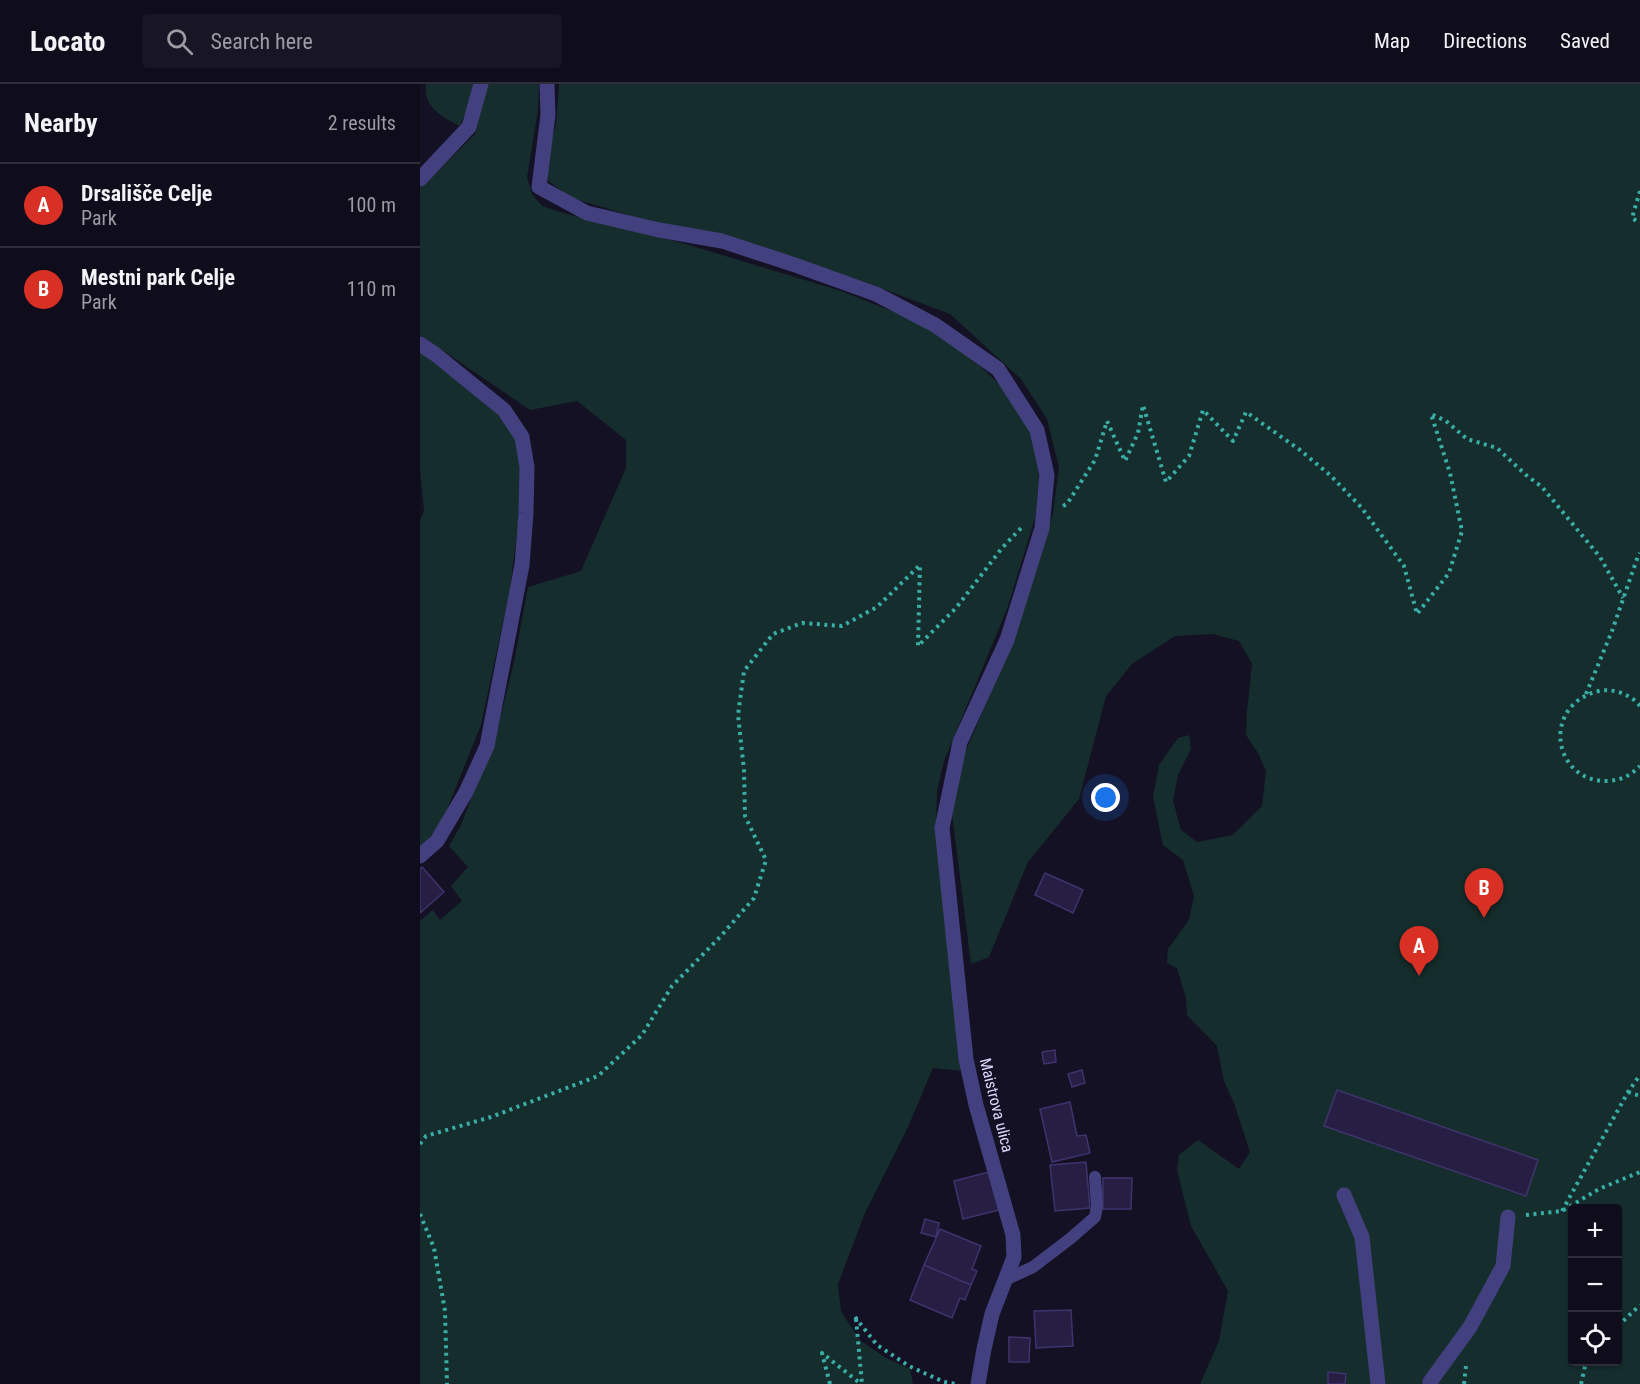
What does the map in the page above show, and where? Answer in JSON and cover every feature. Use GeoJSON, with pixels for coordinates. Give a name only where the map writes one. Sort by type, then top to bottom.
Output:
{"type":"FeatureCollection","features":[{"type":"Feature","properties":{"kind":"street"},"geometry":{"type":"LineString","coordinates":[[420,179],[469,127],[481,84]]}},
{"type":"Feature","properties":{"kind":"street","name":"Maistrova ulica"},"geometry":{"type":"LineString","coordinates":[[547,84],[548,115],[539,187],[587,213],[659,230],[722,241],[876,294],[935,325],[998,369],[1037,430],[1047,475],[1042,528],[1007,640],[960,742],[942,828],[966,1059],[976,1105],[1013,1235],[1014,1257],[992,1314],[978,1384]]}},
{"type":"Feature","properties":{"kind":"street"},"geometry":{"type":"LineString","coordinates":[[420,344],[504,410],[522,437],[526,467],[526,513],[522,565],[487,746],[466,792],[437,841],[420,856]]}},
{"type":"Feature","properties":{"kind":"street"},"geometry":{"type":"LineString","coordinates":[[1344,1195],[1362,1237],[1378,1384]]}},
{"type":"Feature","properties":{"kind":"street"},"geometry":{"type":"LineString","coordinates":[[1431,1384],[1430,1382],[1470,1327],[1503,1266],[1508,1217]]}},
{"type":"Feature","properties":{"kind":"lane"},"geometry":{"type":"LineString","coordinates":[[1006,1279],[1033,1267],[1095,1217],[1097,1206],[1095,1177]]}},
{"type":"Feature","properties":{"kind":"path"},"geometry":{"type":"LineString","coordinates":[[1640,191],[1632,218],[1640,223]]}},
{"type":"Feature","properties":{"kind":"path"},"geometry":{"type":"LineString","coordinates":[[420,1144],[426,1137],[491,1117],[598,1076],[642,1035],[672,986],[754,898],[766,860],[745,816],[744,770],[738,715],[744,671],[773,634],[802,623],[842,626],[877,607],[920,564],[918,646],[956,608],[1002,548],[1022,527],[1066,504],[1095,460],[1107,421],[1125,460],[1138,434],[1143,405],[1166,482],[1189,456],[1203,410],[1233,441],[1246,412],[1300,450],[1330,475],[1361,507],[1404,566],[1417,614],[1449,573],[1462,531],[1450,473],[1431,414],[1446,421],[1467,440],[1497,448],[1542,487],[1600,556],[1623,597]]}},
{"type":"Feature","properties":{"kind":"path"},"geometry":{"type":"LineString","coordinates":[[1586,694],[1640,553]]}},
{"type":"Feature","properties":{"kind":"path"},"geometry":{"type":"LineString","coordinates":[[1640,706],[1624,693],[1604,690],[1586,694],[1573,703],[1560,727],[1560,743],[1569,764],[1581,775],[1597,781],[1619,780],[1634,773],[1640,766]]}},
{"type":"Feature","properties":{"kind":"path"},"geometry":{"type":"LineString","coordinates":[[1562,1210],[1628,1092],[1640,1075]]}},
{"type":"Feature","properties":{"kind":"path"},"geometry":{"type":"LineString","coordinates":[[1628,1092],[1640,1096]]}},
{"type":"Feature","properties":{"kind":"path"},"geometry":{"type":"LineString","coordinates":[[1508,1217],[1562,1210],[1599,1189],[1640,1172]]}},
{"type":"Feature","properties":{"kind":"path"},"geometry":{"type":"LineString","coordinates":[[420,1214],[434,1248],[445,1311],[447,1384]]}},
{"type":"Feature","properties":{"kind":"path"},"geometry":{"type":"LineString","coordinates":[[1622,1321],[1640,1305]]}},
{"type":"Feature","properties":{"kind":"path"},"geometry":{"type":"LineString","coordinates":[[861,1384],[855,1317],[877,1345],[909,1366],[945,1382],[956,1384]]}},
{"type":"Feature","properties":{"kind":"path"},"geometry":{"type":"LineString","coordinates":[[830,1384],[822,1353],[861,1384]]}},
{"type":"Feature","properties":{"kind":"path"},"geometry":{"type":"LineString","coordinates":[[1581,1384],[1585,1366]]}},
{"type":"Feature","properties":{"kind":"green space"},"geometry":{"type":"Polygon","coordinates":[[[426,84],[475,84],[460,126],[435,110],[428,99],[426,84]]]}},
{"type":"Feature","properties":{"kind":"green space"},"geometry":{"type":"Polygon","coordinates":[[[488,84],[539,84],[538,110],[527,177],[532,194],[542,206],[689,245],[841,291],[914,320],[944,337],[978,364],[1005,390],[1029,422],[1040,474],[1035,518],[1007,609],[944,761],[937,791],[936,828],[962,1071],[933,1068],[908,1127],[865,1213],[838,1284],[841,1312],[861,1341],[886,1358],[910,1369],[913,1384],[420,1384],[420,921],[433,910],[440,920],[462,901],[451,886],[468,867],[449,846],[461,825],[498,727],[514,662],[528,587],[581,571],[626,468],[626,440],[577,401],[530,410],[420,335],[420,187],[475,134],[488,84]]]}},
{"type":"Feature","properties":{"kind":"green space"},"geometry":{"type":"Polygon","coordinates":[[[559,84],[1640,84],[1640,1384],[1200,1384],[1219,1341],[1228,1291],[1191,1226],[1177,1170],[1179,1155],[1198,1140],[1239,1169],[1250,1152],[1234,1103],[1224,1081],[1217,1046],[1187,1015],[1186,998],[1177,968],[1167,963],[1168,949],[1189,920],[1194,896],[1183,860],[1163,845],[1153,797],[1159,765],[1178,738],[1189,735],[1191,749],[1178,775],[1173,801],[1181,830],[1197,842],[1233,835],[1262,806],[1266,771],[1246,735],[1252,664],[1239,641],[1213,634],[1175,636],[1132,664],[1106,696],[1079,799],[1028,862],[989,957],[971,964],[952,814],[959,767],[1026,603],[1053,513],[1059,467],[1047,419],[1021,379],[950,314],[763,247],[642,219],[572,198],[548,181],[547,152],[556,125],[559,84]]]}},
{"type":"Feature","properties":{"kind":"green space"},"geometry":{"type":"Polygon","coordinates":[[[420,351],[493,408],[522,448],[524,474],[510,589],[481,725],[442,822],[420,849],[420,521],[424,511],[420,469],[420,351]]]}},
{"type":"Feature","properties":{"kind":"building"},"geometry":{"type":"Polygon","coordinates":[[[422,867],[444,892],[420,913],[420,869],[422,867]]]}},
{"type":"Feature","properties":{"kind":"building"},"geometry":{"type":"Polygon","coordinates":[[[1045,873],[1083,890],[1073,913],[1035,895],[1045,873]]]}},
{"type":"Feature","properties":{"kind":"building"},"geometry":{"type":"Polygon","coordinates":[[[1055,1050],[1056,1062],[1044,1064],[1042,1052],[1055,1050]]]}},
{"type":"Feature","properties":{"kind":"building"},"geometry":{"type":"Polygon","coordinates":[[[1082,1070],[1085,1083],[1072,1087],[1068,1074],[1082,1070]]]}},
{"type":"Feature","properties":{"kind":"building"},"geometry":{"type":"Polygon","coordinates":[[[1337,1090],[1538,1160],[1526,1196],[1324,1126],[1337,1090]]]}},
{"type":"Feature","properties":{"kind":"building"},"geometry":{"type":"Polygon","coordinates":[[[1070,1102],[1077,1136],[1086,1135],[1090,1153],[1052,1162],[1040,1109],[1070,1102]]]}},
{"type":"Feature","properties":{"kind":"building"},"geometry":{"type":"Polygon","coordinates":[[[1086,1162],[1090,1208],[1055,1211],[1050,1165],[1086,1162]]]}},
{"type":"Feature","properties":{"kind":"building"},"geometry":{"type":"Polygon","coordinates":[[[989,1172],[999,1210],[963,1219],[954,1181],[989,1172]]]}},
{"type":"Feature","properties":{"kind":"building"},"geometry":{"type":"Polygon","coordinates":[[[1103,1178],[1132,1178],[1131,1209],[1103,1209],[1103,1178]]]}},
{"type":"Feature","properties":{"kind":"building"},"geometry":{"type":"Polygon","coordinates":[[[925,1219],[939,1223],[936,1237],[921,1233],[925,1219]]]}},
{"type":"Feature","properties":{"kind":"building"},"geometry":{"type":"Polygon","coordinates":[[[940,1229],[981,1246],[972,1269],[977,1271],[971,1285],[924,1265],[940,1229]]]}},
{"type":"Feature","properties":{"kind":"building"},"geometry":{"type":"Polygon","coordinates":[[[924,1265],[971,1285],[965,1300],[960,1298],[952,1318],[910,1300],[924,1265]]]}},
{"type":"Feature","properties":{"kind":"building"},"geometry":{"type":"Polygon","coordinates":[[[1071,1310],[1073,1346],[1036,1348],[1034,1311],[1071,1310]]]}},
{"type":"Feature","properties":{"kind":"building"},"geometry":{"type":"Polygon","coordinates":[[[1009,1337],[1030,1338],[1029,1362],[1009,1362],[1009,1337]]]}},
{"type":"Feature","properties":{"kind":"building"},"geometry":{"type":"Polygon","coordinates":[[[1328,1372],[1346,1374],[1345,1384],[1328,1384],[1328,1372]]]}},
{"type":"Feature","properties":{"kind":"place","name":"Mestni park Celje"},"geometry":{"type":"Point","coordinates":[1484,918]}},
{"type":"Feature","properties":{"kind":"place","name":"Drsališče Celje"},"geometry":{"type":"Point","coordinates":[1419,976]}}]}
